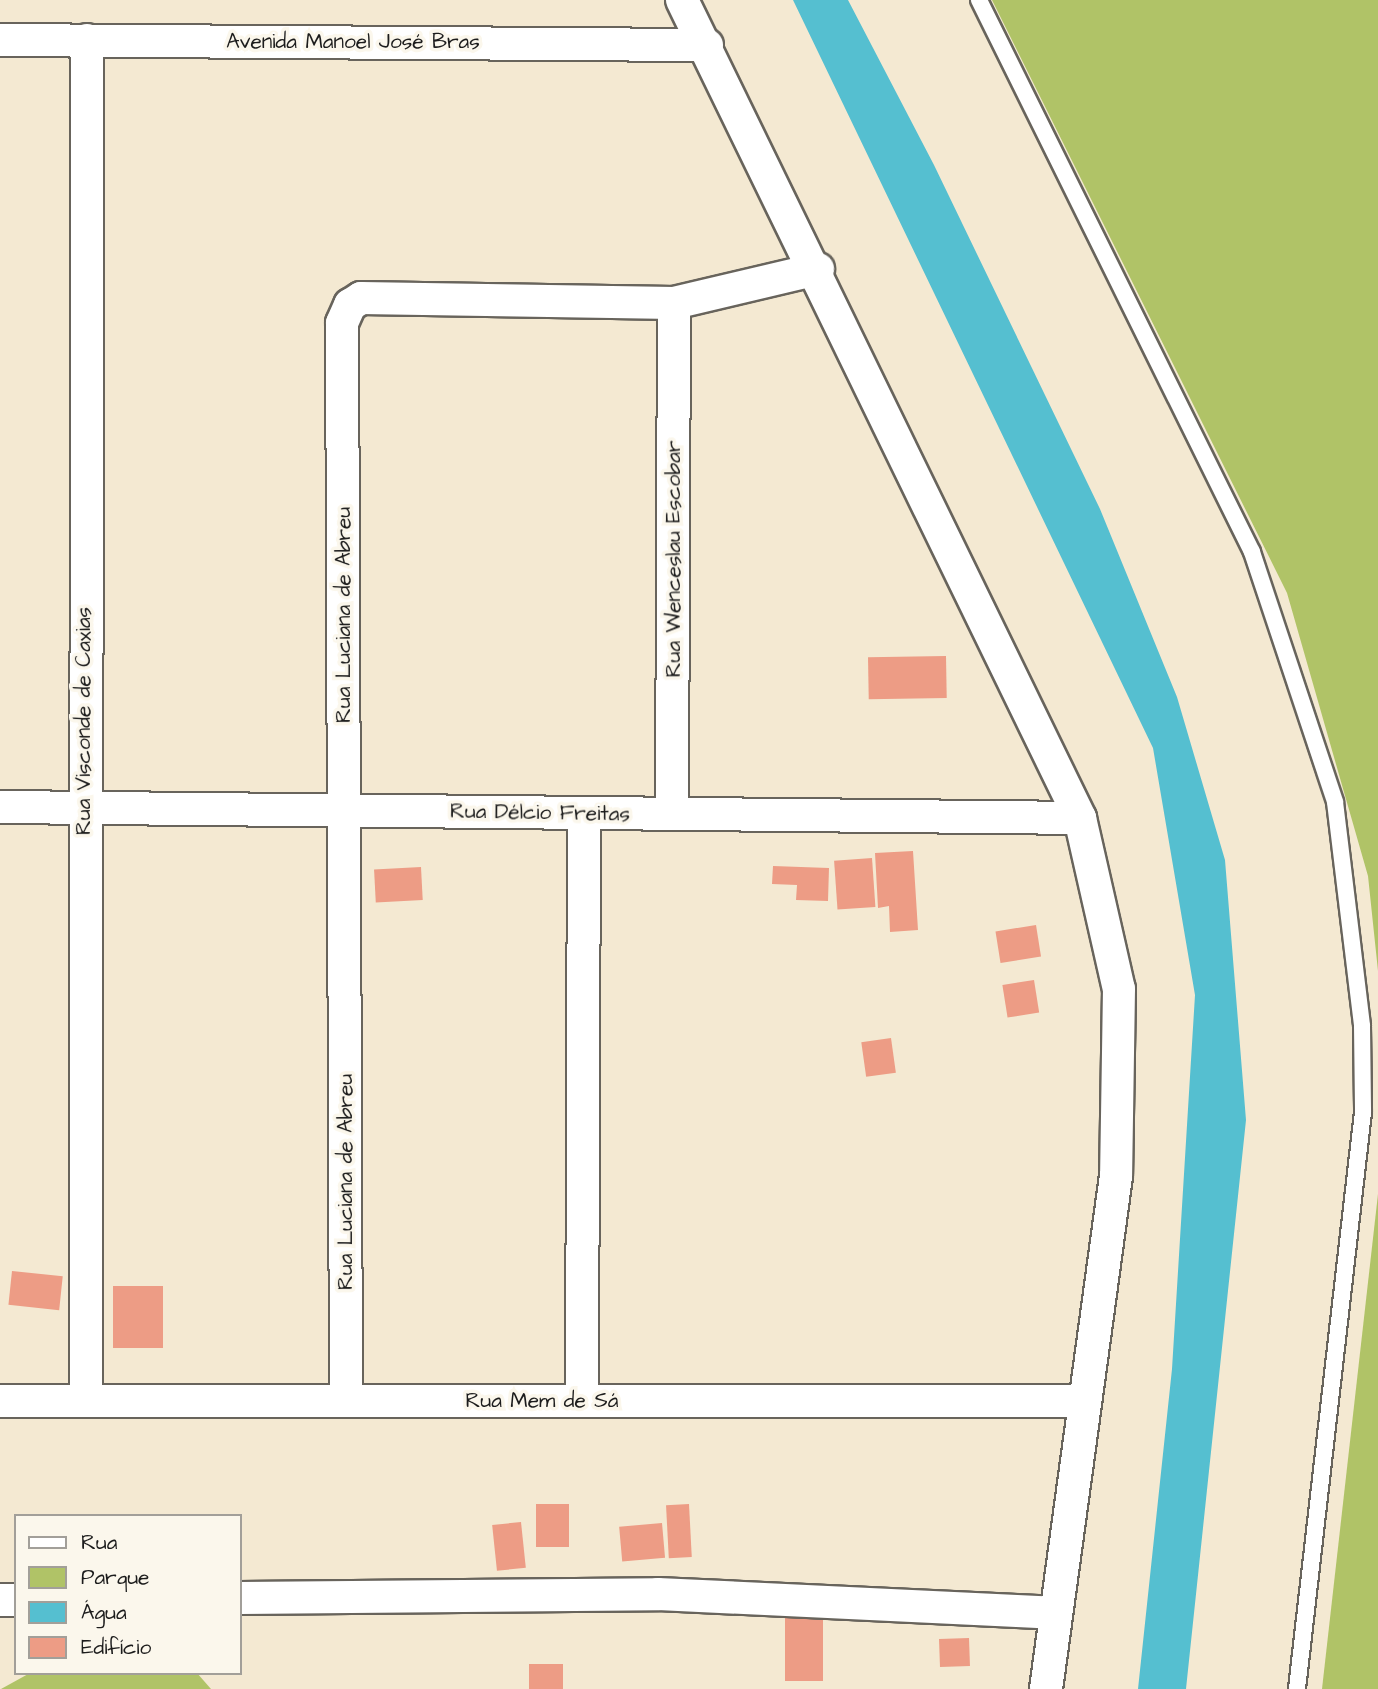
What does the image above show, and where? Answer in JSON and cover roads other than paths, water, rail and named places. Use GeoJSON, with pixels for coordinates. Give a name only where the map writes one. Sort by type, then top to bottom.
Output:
{"type":"FeatureCollection","features":[{"type":"Feature","properties":{"kind":"street"},"geometry":{"type":"LineString","coordinates":[[681,0],[707,45],[818,269],[1080,818],[1119,989],[1122,1084],[1085,1401],[1054,1613],[1046,1689]]}},
{"type":"Feature","properties":{"kind":"street","name":"Avenida Manoel José Bras"},"geometry":{"type":"LineString","coordinates":[[0,40],[707,45]]}},
{"type":"Feature","properties":{"kind":"street","name":"Rua Visconde de Caxias"},"geometry":{"type":"LineString","coordinates":[[86,1401],[83,808],[87,40]]}},
{"type":"Feature","properties":{"kind":"street","name":"Rua Luciana de Abreu"},"geometry":{"type":"LineString","coordinates":[[346,1401],[342,323],[350,305],[361,298],[674,303],[818,269]]}},
{"type":"Feature","properties":{"kind":"street","name":"Rua Wenceslau Escobar"},"geometry":{"type":"LineString","coordinates":[[672,814],[674,303]]}},
{"type":"Feature","properties":{"kind":"street","name":"Rua Délcio Freitas"},"geometry":{"type":"LineString","coordinates":[[0,807],[1080,818]]}},
{"type":"Feature","properties":{"kind":"street"},"geometry":{"type":"LineString","coordinates":[[582,1401],[584,813]]}},
{"type":"Feature","properties":{"kind":"street","name":"Rua Mem de Sá"},"geometry":{"type":"LineString","coordinates":[[0,1401],[1085,1401]]}},
{"type":"Feature","properties":{"kind":"street"},"geometry":{"type":"LineString","coordinates":[[242,1598],[658,1594],[1054,1613]]}},
{"type":"Feature","properties":{"kind":"lane"},"geometry":{"type":"LineString","coordinates":[[979,0],[1252,552],[1335,802],[1362,1026],[1363,1112],[1297,1689]]}},
{"type":"Feature","properties":{"kind":"water"},"geometry":{"type":"Polygon","coordinates":[[[793,0],[848,0],[934,165],[1100,509],[1177,697],[1225,860],[1246,1120],[1186,1689],[1138,1689],[1172,1369],[1195,995],[1153,748],[793,0]]]}}]}
